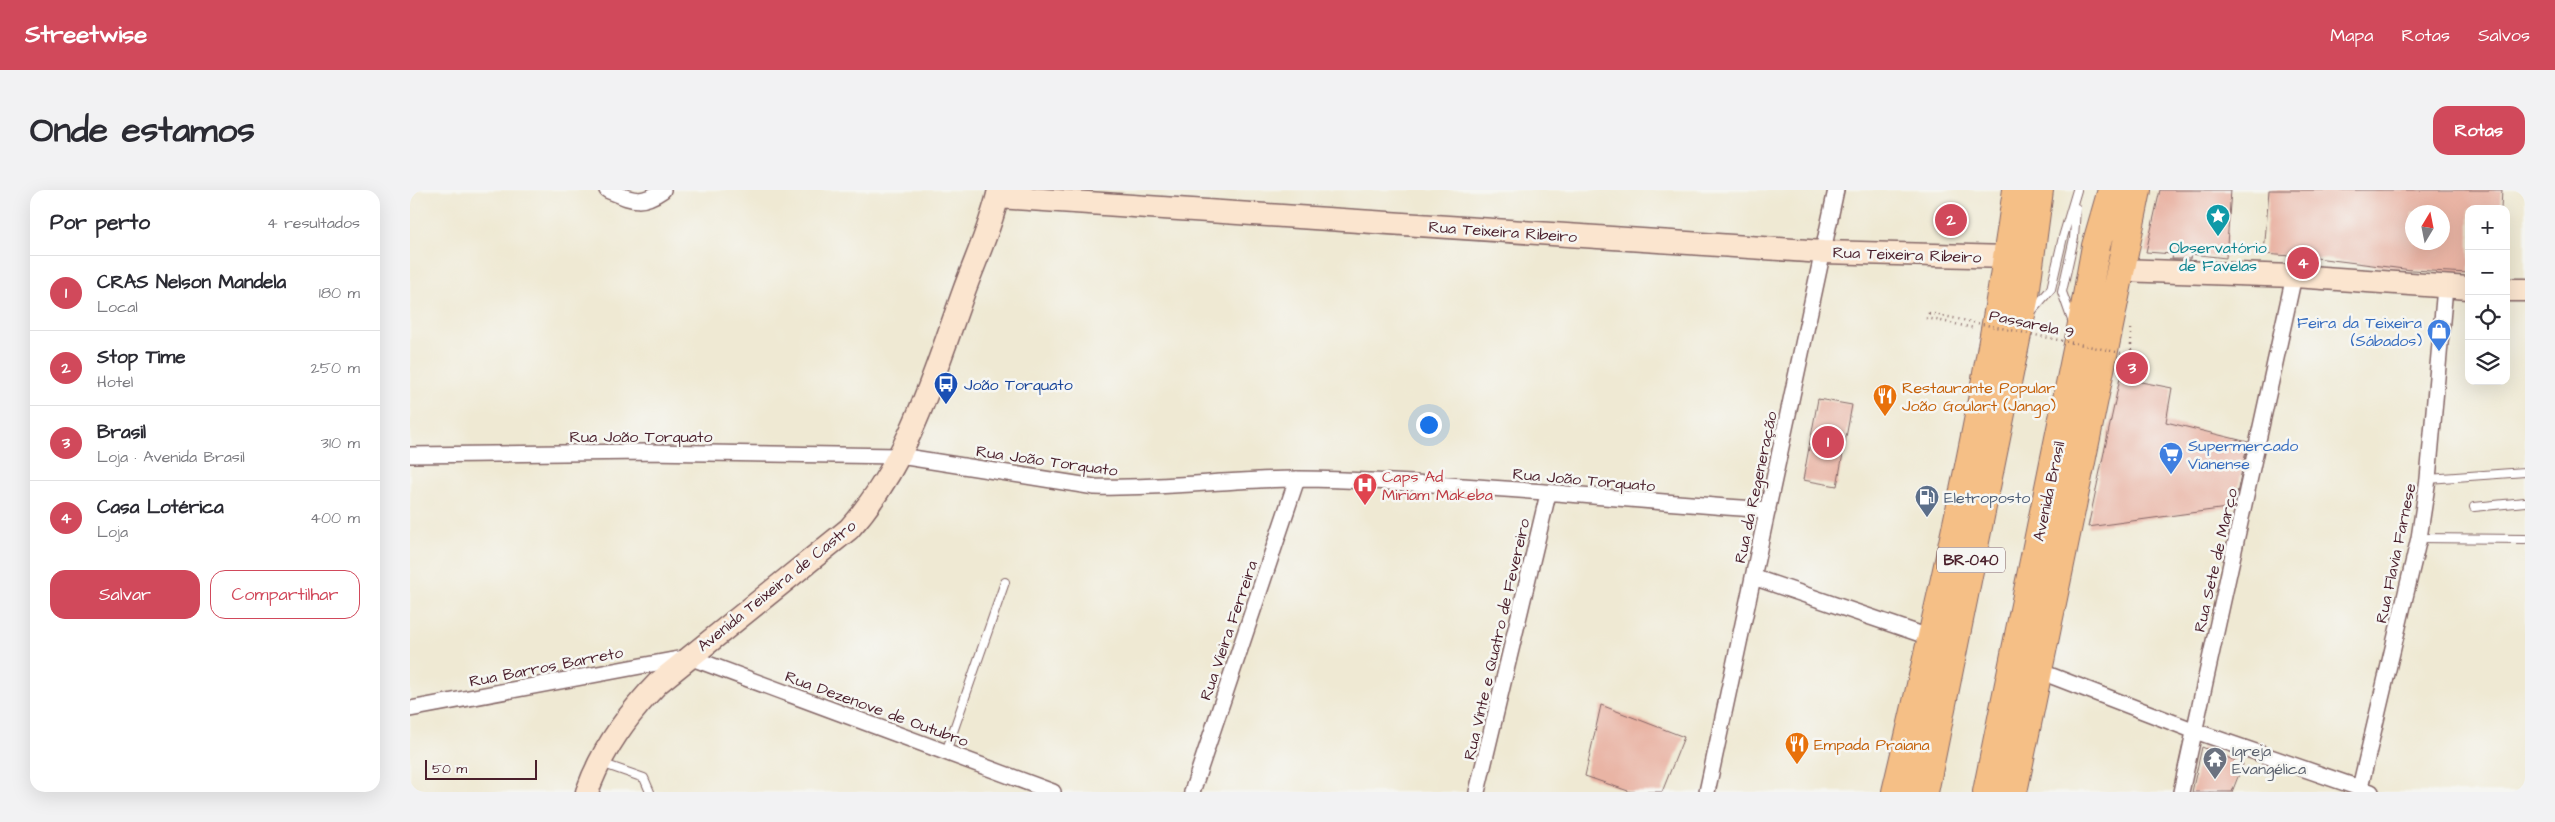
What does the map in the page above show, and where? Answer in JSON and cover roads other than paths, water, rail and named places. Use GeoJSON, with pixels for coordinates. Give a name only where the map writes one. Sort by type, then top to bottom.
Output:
{"type":"FeatureCollection","features":[{"type":"Feature","properties":{"kind":"highway"},"geometry":{"type":"LineString","coordinates":[[1896,792],[1956,531],[2006,331],[2008,257],[2017,190]]}},
{"type":"Feature","properties":{"kind":"highway","name":"BR-040"},"geometry":{"type":"LineString","coordinates":[[1924,792],[2006,331],[2033,245],[2039,190]]}},
{"type":"Feature","properties":{"kind":"highway","name":"Avenida Brasil"},"geometry":{"type":"LineString","coordinates":[[1987,792],[2079,340],[2096,246],[2112,190]]}},
{"type":"Feature","properties":{"kind":"highway","name":"Avenida Brasil"},"geometry":{"type":"LineString","coordinates":[[2013,792],[2062,557],[2105,336],[2137,190]]}},
{"type":"Feature","properties":{"kind":"highway"},"geometry":{"type":"LineString","coordinates":[[1910,792],[1953,585],[1956,531]]}},
{"type":"Feature","properties":{"kind":"highway"},"geometry":{"type":"LineString","coordinates":[[2009,679],[2062,557]]}},
{"type":"Feature","properties":{"kind":"street"},"geometry":{"type":"LineString","coordinates":[[607,190],[627,199],[641,201],[651,198],[663,190]]}},
{"type":"Feature","properties":{"kind":"street","name":"Rua da Regeneração"},"geometry":{"type":"LineString","coordinates":[[1709,792],[1753,576],[1836,190]]}},
{"type":"Feature","properties":{"kind":"street","name":"Rua Teixeira Ribeiro"},"geometry":{"type":"LineString","coordinates":[[999,194],[1823,252],[2008,257]]}},
{"type":"Feature","properties":{"kind":"street","name":"Avenida Teixeira de Castro"},"geometry":{"type":"LineString","coordinates":[[587,792],[615,734],[633,709],[658,683],[849,529],[864,512],[900,456],[929,390],[999,194]]}},
{"type":"Feature","properties":{"kind":"street"},"geometry":{"type":"LineString","coordinates":[[2120,270],[2294,276],[2465,288]]}},
{"type":"Feature","properties":{"kind":"street","name":"Rua Sete de Março"},"geometry":{"type":"LineString","coordinates":[[2181,792],[2294,276]]}},
{"type":"Feature","properties":{"kind":"street","name":"Rua Flavia Farnese"},"geometry":{"type":"LineString","coordinates":[[2363,791],[2419,538],[2428,479],[2445,288]]}},
{"type":"Feature","properties":{"kind":"street"},"geometry":{"type":"LineString","coordinates":[[2510,290],[2525,290]]}},
{"type":"Feature","properties":{"kind":"street","name":"Rua João Torquato"},"geometry":{"type":"LineString","coordinates":[[410,455],[646,452],[900,456],[1095,487],[1127,488],[1298,479],[1434,484],[1768,510]]}},
{"type":"Feature","properties":{"kind":"street","name":"Rua Vieira Ferreira"},"geometry":{"type":"LineString","coordinates":[[1192,792],[1298,479]]}},
{"type":"Feature","properties":{"kind":"street","name":"Rua Vinte e Quatro de Fevereiro"},"geometry":{"type":"LineString","coordinates":[[1477,792],[1548,494]]}},
{"type":"Feature","properties":{"kind":"street"},"geometry":{"type":"LineString","coordinates":[[1753,576],[1932,638]]}},
{"type":"Feature","properties":{"kind":"street","name":"Rua Barros Barreto"},"geometry":{"type":"LineString","coordinates":[[410,709],[688,657]]}},
{"type":"Feature","properties":{"kind":"street","name":"Rua Dezenove de Outubro"},"geometry":{"type":"LineString","coordinates":[[688,657],[1053,792]]}},
{"type":"Feature","properties":{"kind":"street"},"geometry":{"type":"LineString","coordinates":[[2039,671],[2195,731],[2363,791]]}},
{"type":"Feature","properties":{"kind":"lane"},"geometry":{"type":"LineString","coordinates":[[2006,331],[2051,289],[2063,238],[2077,192]]}},
{"type":"Feature","properties":{"kind":"lane"},"geometry":{"type":"LineString","coordinates":[[2077,192],[2074,238],[2062,292],[2079,340]]}},
{"type":"Feature","properties":{"kind":"lane"},"geometry":{"type":"LineString","coordinates":[[2428,479],[2525,472]]}},
{"type":"Feature","properties":{"kind":"lane"},"geometry":{"type":"LineString","coordinates":[[2474,508],[2525,502]]}},
{"type":"Feature","properties":{"kind":"lane"},"geometry":{"type":"LineString","coordinates":[[2419,538],[2525,540]]}},
{"type":"Feature","properties":{"kind":"lane"},"geometry":{"type":"LineString","coordinates":[[946,752],[1005,582]]}},
{"type":"Feature","properties":{"kind":"lane"},"geometry":{"type":"LineString","coordinates":[[600,762],[644,778],[650,792]]}},
{"type":"Feature","properties":{"kind":"place","name":"Stop Time"},"geometry":{"type":"Point","coordinates":[1951,220]}},
{"type":"Feature","properties":{"kind":"place","name":"Observatório de Favelas"},"geometry":{"type":"Point","coordinates":[2218,237]}},
{"type":"Feature","properties":{"kind":"place","name":"Casa Lotérica"},"geometry":{"type":"Point","coordinates":[2303,263]}},
{"type":"Feature","properties":{"kind":"place","name":"Feira da Teixeira (Sábados)"},"geometry":{"type":"Point","coordinates":[2439,352]}},
{"type":"Feature","properties":{"kind":"place","name":"Brasil"},"geometry":{"type":"Point","coordinates":[2132,368]}},
{"type":"Feature","properties":{"kind":"place","name":"João Torquato"},"geometry":{"type":"Point","coordinates":[946,405]}},
{"type":"Feature","properties":{"kind":"place","name":"Restaurante Popular João Goulart (Jango)"},"geometry":{"type":"Point","coordinates":[1885,417]}},
{"type":"Feature","properties":{"kind":"place","name":"CRAS Nelson Mandela"},"geometry":{"type":"Point","coordinates":[1828,442]}},
{"type":"Feature","properties":{"kind":"place","name":"Supermercado Vianense"},"geometry":{"type":"Point","coordinates":[2171,475]}},
{"type":"Feature","properties":{"kind":"place","name":"Caps Ad Miriam Makeba"},"geometry":{"type":"Point","coordinates":[1365,506]}},
{"type":"Feature","properties":{"kind":"place","name":"Eletroposto"},"geometry":{"type":"Point","coordinates":[1927,518]}},
{"type":"Feature","properties":{"kind":"place","name":"Empada Praiana"},"geometry":{"type":"Point","coordinates":[1797,765]}},
{"type":"Feature","properties":{"kind":"place","name":"Igreja Evangélica"},"geometry":{"type":"Point","coordinates":[2215,780]}}]}
